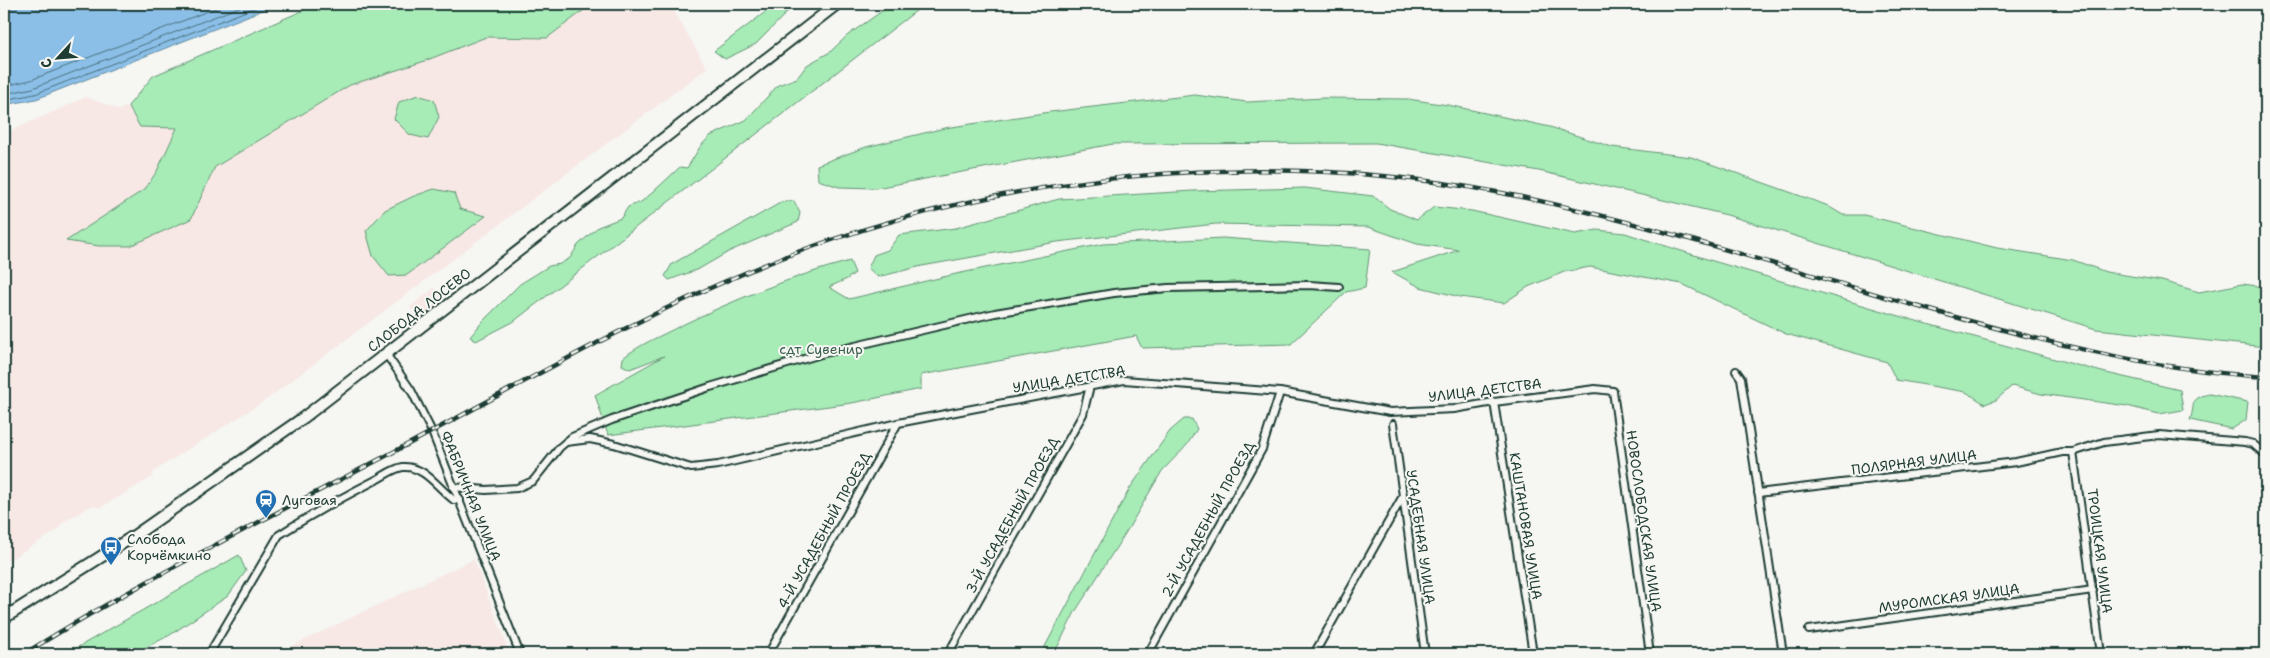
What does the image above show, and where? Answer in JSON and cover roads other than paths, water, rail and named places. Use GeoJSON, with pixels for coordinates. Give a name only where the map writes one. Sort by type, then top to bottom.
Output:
{"type":"FeatureCollection","features":[{"type":"Feature","properties":{"kind":"main road","name":"СЛОБОДА ЛОСЕВО"},"geometry":{"type":"LineString","coordinates":[[4,618],[134,536],[280,435],[837,4]]}},
{"type":"Feature","properties":{"kind":"street"},"geometry":{"type":"LineString","coordinates":[[453,487],[486,490],[518,488],[533,481],[566,442],[584,431],[710,387],[830,352],[995,313],[1114,293],[1168,288],[1309,285],[1339,287]]}},
{"type":"Feature","properties":{"kind":"street","name":"ФАБРИЧНАЯ УЛИЦА"},"geometry":{"type":"LineString","coordinates":[[386,354],[411,390],[430,428],[520,654]]}},
{"type":"Feature","properties":{"kind":"street"},"geometry":{"type":"LineString","coordinates":[[1736,371],[1741,378],[1782,654]]}},
{"type":"Feature","properties":{"kind":"street","name":"УЛИЦА ДЕТСТВА"},"geometry":{"type":"LineString","coordinates":[[566,442],[590,439],[614,444],[670,460],[690,468],[718,465],[898,423],[1124,380],[1280,392],[1390,412],[1454,409],[1595,389],[1613,392]]}},
{"type":"Feature","properties":{"kind":"street","name":"3-Й УСАДЕБНЫЙ ПРОЕЗД"},"geometry":{"type":"LineString","coordinates":[[948,654],[1083,414],[1090,386]]}},
{"type":"Feature","properties":{"kind":"street","name":"2-Й УСАДЕБНЫЙ ПРОЕЗД"},"geometry":{"type":"LineString","coordinates":[[1148,654],[1262,449],[1280,392]]}},
{"type":"Feature","properties":{"kind":"street","name":"НОВОСЛОБОДСКАЯ УЛИЦА"},"geometry":{"type":"LineString","coordinates":[[1613,392],[1650,654]]}},
{"type":"Feature","properties":{"kind":"street","name":"КАШТАНОВАЯ УЛИЦА"},"geometry":{"type":"LineString","coordinates":[[1494,402],[1533,654]]}},
{"type":"Feature","properties":{"kind":"street","name":"4-Й УСАДЕБНЫЙ ПРОЕЗД"},"geometry":{"type":"LineString","coordinates":[[771,649],[898,423]]}},
{"type":"Feature","properties":{"kind":"street","name":"УСАДЕБНАЯ УЛИЦА"},"geometry":{"type":"LineString","coordinates":[[1393,424],[1424,654]]}},
{"type":"Feature","properties":{"kind":"street","name":"ПОЛЯРНАЯ УЛИЦА"},"geometry":{"type":"LineString","coordinates":[[1758,493],[2016,462],[2062,452],[2073,452],[2104,442],[2159,435],[2246,442],[2254,444],[2266,455]]}},
{"type":"Feature","properties":{"kind":"street","name":"ТРОИЦКАЯ УЛИЦА"},"geometry":{"type":"LineString","coordinates":[[2073,452],[2101,654]]}},
{"type":"Feature","properties":{"kind":"street"},"geometry":{"type":"LineString","coordinates":[[209,654],[279,535],[296,524],[404,467],[418,470],[429,477],[454,500],[460,500]]}},
{"type":"Feature","properties":{"kind":"street"},"geometry":{"type":"LineString","coordinates":[[1314,654],[1403,496]]}},
{"type":"Feature","properties":{"kind":"street","name":"МУРОМСКАЯ УЛИЦА"},"geometry":{"type":"LineString","coordinates":[[1809,630],[2093,590]]}},
{"type":"Feature","properties":{"kind":"water"},"geometry":{"type":"Polygon","coordinates":[[[4,4],[278,4],[36,99],[4,105],[4,4]]]}},
{"type":"Feature","properties":{"kind":"railway"},"geometry":{"type":"LineString","coordinates":[[24,654],[116,599],[210,548],[631,325],[726,281],[774,261],[861,231],[950,206],[1041,188],[1133,176],[1226,171],[1319,172],[1411,179],[1502,193],[1554,204],[1658,231],[1916,306],[2046,341],[2133,360],[2221,373],[2266,377]]}},
{"type":"Feature","properties":{"kind":"place","name":"Луговая"},"geometry":{"type":"Point","coordinates":[266,519]}},
{"type":"Feature","properties":{"kind":"place","name":"Слобода Корчёмкино"},"geometry":{"type":"Point","coordinates":[111,566]}},
{"type":"Feature","properties":{"kind":"park label","name":"сдт Сувенир"},"geometry":{"type":"Point","coordinates":[821,349]}}]}
